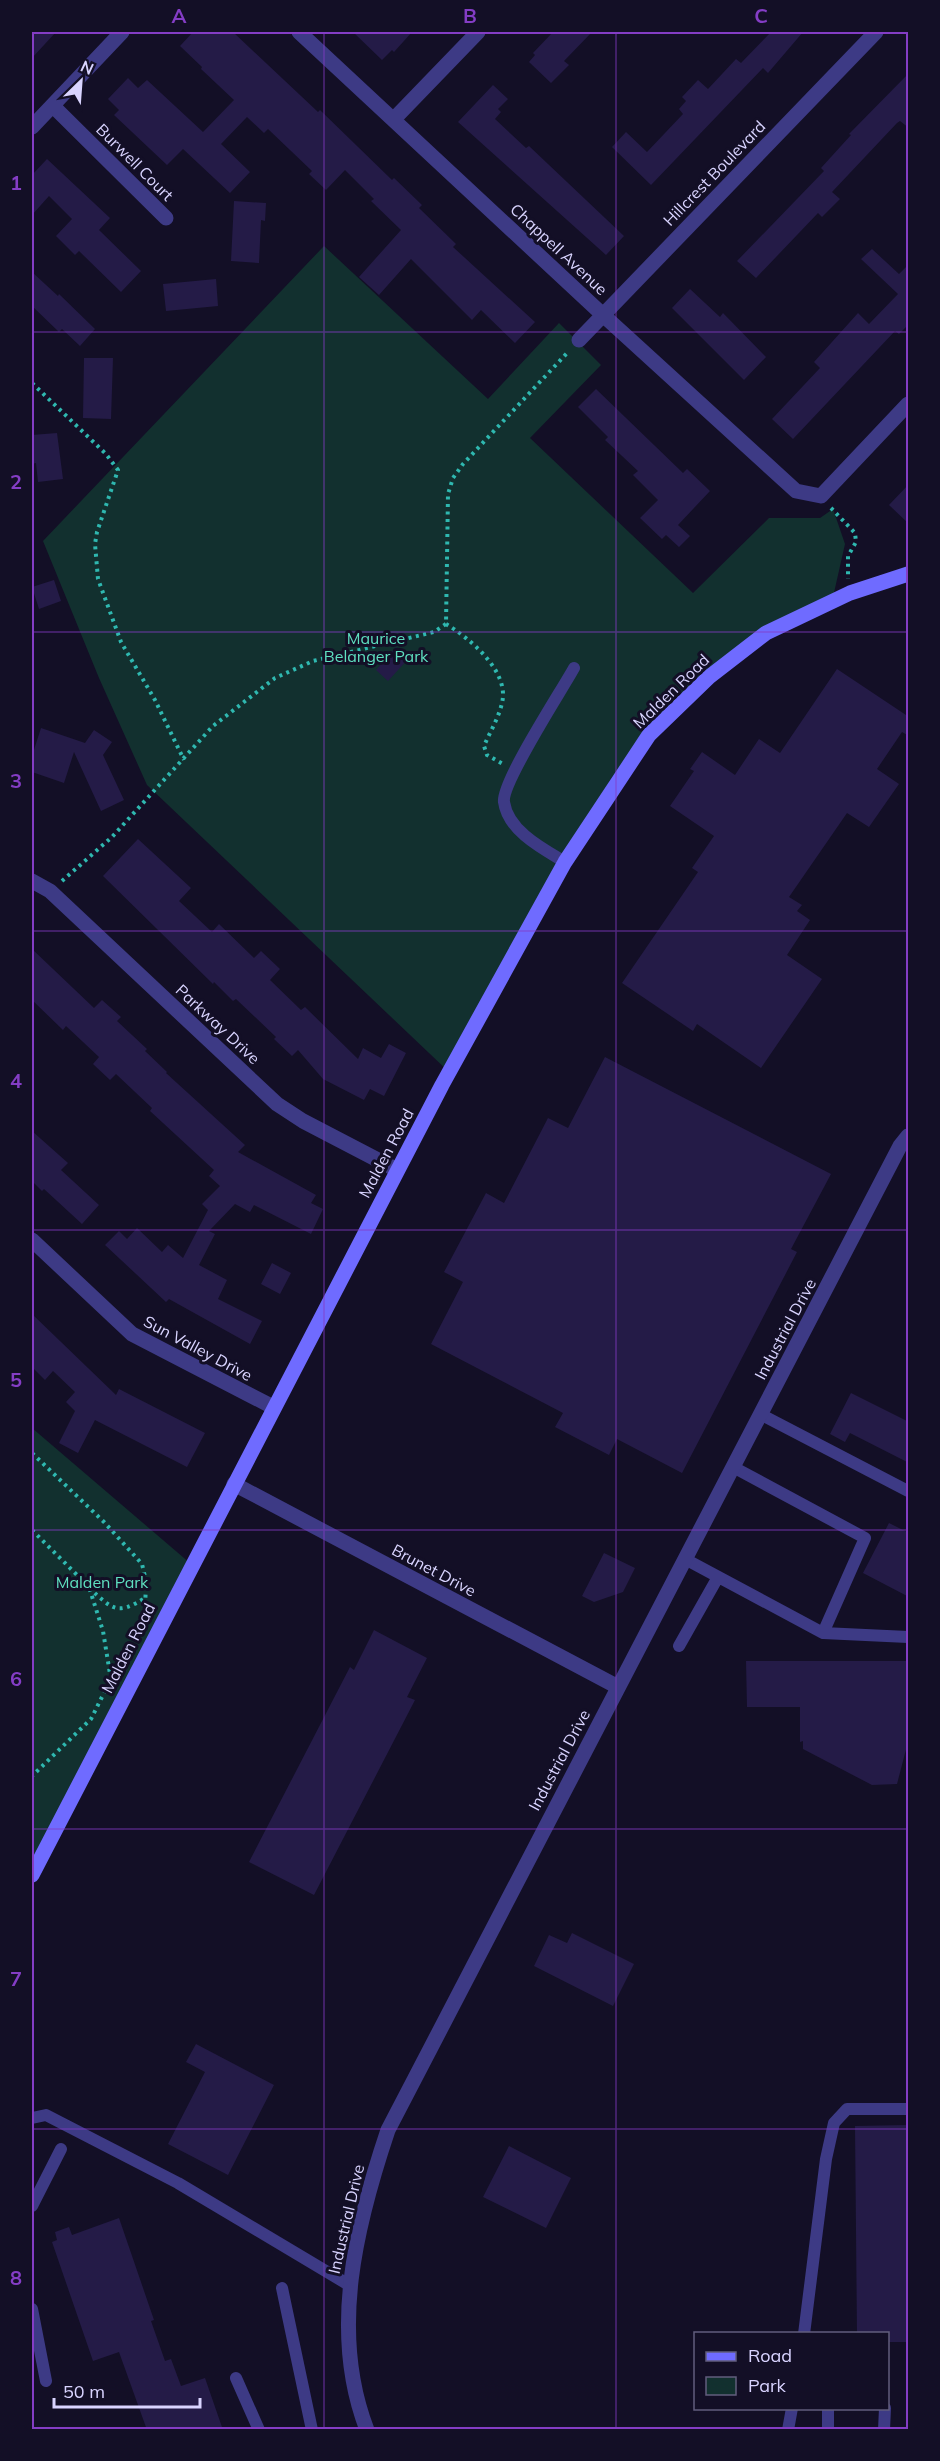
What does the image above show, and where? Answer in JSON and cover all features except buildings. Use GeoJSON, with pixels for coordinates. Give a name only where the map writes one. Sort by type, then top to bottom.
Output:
{"type":"FeatureCollection","features":[{"type":"Feature","properties":{"kind":"main road","name":"Malden Road"},"geometry":{"type":"LineString","coordinates":[[32,1875],[397,1170],[565,862],[649,735],[708,676],[766,633],[850,592],[909,574]]}},
{"type":"Feature","properties":{"kind":"street"},"geometry":{"type":"LineString","coordinates":[[32,128],[123,32]]}},
{"type":"Feature","properties":{"kind":"street","name":"Chappell Avenue"},"geometry":{"type":"LineString","coordinates":[[299,32],[796,491],[820,496]]}},
{"type":"Feature","properties":{"kind":"street"},"geometry":{"type":"LineString","coordinates":[[394,119],[478,32]]}},
{"type":"Feature","properties":{"kind":"street","name":"Hillcrest Boulevard"},"geometry":{"type":"LineString","coordinates":[[579,340],[876,32]]}},
{"type":"Feature","properties":{"kind":"street","name":"Burwell Court"},"geometry":{"type":"LineString","coordinates":[[53,106],[166,218]]}},
{"type":"Feature","properties":{"kind":"street"},"geometry":{"type":"LineString","coordinates":[[820,496],[909,404]]}},
{"type":"Feature","properties":{"kind":"street","name":"Parkway Drive"},"geometry":{"type":"LineString","coordinates":[[32,881],[50,891],[277,1104],[303,1121],[397,1170]]}},
{"type":"Feature","properties":{"kind":"street","name":"Industrial Drive"},"geometry":{"type":"LineString","coordinates":[[367,2430],[350,2362],[350,2285],[367,2192],[388,2130],[900,1146],[909,1136]]}},
{"type":"Feature","properties":{"kind":"street","name":"Sun Valley Drive"},"geometry":{"type":"LineString","coordinates":[[32,1240],[132,1334],[273,1407]]}},
{"type":"Feature","properties":{"kind":"street","name":"Brunet Drive"},"geometry":{"type":"LineString","coordinates":[[234,1484],[618,1688]]}},
{"type":"Feature","properties":{"kind":"lane"},"geometry":{"type":"LineString","coordinates":[[565,862],[528,841],[511,818],[504,802],[506,790],[515,772],[574,668]]}},
{"type":"Feature","properties":{"kind":"lane"},"geometry":{"type":"LineString","coordinates":[[760,1414],[909,1491]]}},
{"type":"Feature","properties":{"kind":"lane"},"geometry":{"type":"LineString","coordinates":[[732,1467],[865,1538],[823,1633]]}},
{"type":"Feature","properties":{"kind":"lane"},"geometry":{"type":"LineString","coordinates":[[685,1559],[823,1633],[909,1637]]}},
{"type":"Feature","properties":{"kind":"lane"},"geometry":{"type":"LineString","coordinates":[[679,1646],[718,1577]]}},
{"type":"Feature","properties":{"kind":"lane"},"geometry":{"type":"LineString","coordinates":[[804,2332],[826,2159],[834,2123],[847,2109],[909,2109]]}},
{"type":"Feature","properties":{"kind":"lane"},"geometry":{"type":"LineString","coordinates":[[32,2118],[46,2115],[178,2183],[350,2285]]}},
{"type":"Feature","properties":{"kind":"lane"},"geometry":{"type":"LineString","coordinates":[[32,2206],[61,2149]]}},
{"type":"Feature","properties":{"kind":"lane"},"geometry":{"type":"LineString","coordinates":[[282,2288],[312,2430]]}},
{"type":"Feature","properties":{"kind":"lane"},"geometry":{"type":"LineString","coordinates":[[32,2309],[46,2381]]}},
{"type":"Feature","properties":{"kind":"lane"},"geometry":{"type":"LineString","coordinates":[[236,2378],[259,2430]]}},
{"type":"Feature","properties":{"kind":"lane"},"geometry":{"type":"LineString","coordinates":[[788,2430],[792,2410]]}},
{"type":"Feature","properties":{"kind":"lane"},"geometry":{"type":"LineString","coordinates":[[828,2410],[828,2430]]}},
{"type":"Feature","properties":{"kind":"lane"},"geometry":{"type":"LineString","coordinates":[[884,2430],[885,2410]]}},
{"type":"Feature","properties":{"kind":"path"},"geometry":{"type":"LineString","coordinates":[[446,624],[448,494],[453,478],[579,340]]}},
{"type":"Feature","properties":{"kind":"path"},"geometry":{"type":"LineString","coordinates":[[32,383],[106,454],[117,470],[97,532],[95,544],[98,579],[107,610],[121,642],[155,700],[184,760]]}},
{"type":"Feature","properties":{"kind":"path"},"geometry":{"type":"LineString","coordinates":[[820,496],[855,533],[856,542],[848,556],[850,592]]}},
{"type":"Feature","properties":{"kind":"path"},"geometry":{"type":"LineString","coordinates":[[50,891],[112,837],[213,726],[275,678],[313,661],[434,632],[446,624]]}},
{"type":"Feature","properties":{"kind":"path"},"geometry":{"type":"LineString","coordinates":[[446,624],[463,634],[480,649],[498,677],[503,702],[484,746],[487,754],[515,772]]}},
{"type":"Feature","properties":{"kind":"path"},"geometry":{"type":"LineString","coordinates":[[32,1453],[104,1521],[142,1564],[146,1581],[145,1611],[91,1719],[32,1776]]}},
{"type":"Feature","properties":{"kind":"path"},"geometry":{"type":"LineString","coordinates":[[32,1530],[110,1607],[127,1609],[145,1598]]}},
{"type":"Feature","properties":{"kind":"path"},"geometry":{"type":"LineString","coordinates":[[89,1587],[104,1631],[111,1681]]}},
{"type":"Feature","properties":{"kind":"green space","name":"Maurice Belanger Park"},"geometry":{"type":"Polygon","coordinates":[[[324,246],[488,399],[559,323],[601,365],[530,438],[693,593],[769,518],[820,518],[833,509],[845,544],[831,606],[749,645],[612,777],[449,1072],[147,785],[99,678],[43,541],[324,246]]]}},
{"type":"Feature","properties":{"kind":"green space","name":"Malden Park"},"geometry":{"type":"Polygon","coordinates":[[[32,1428],[191,1564],[32,1871],[32,1428]]]}}]}
